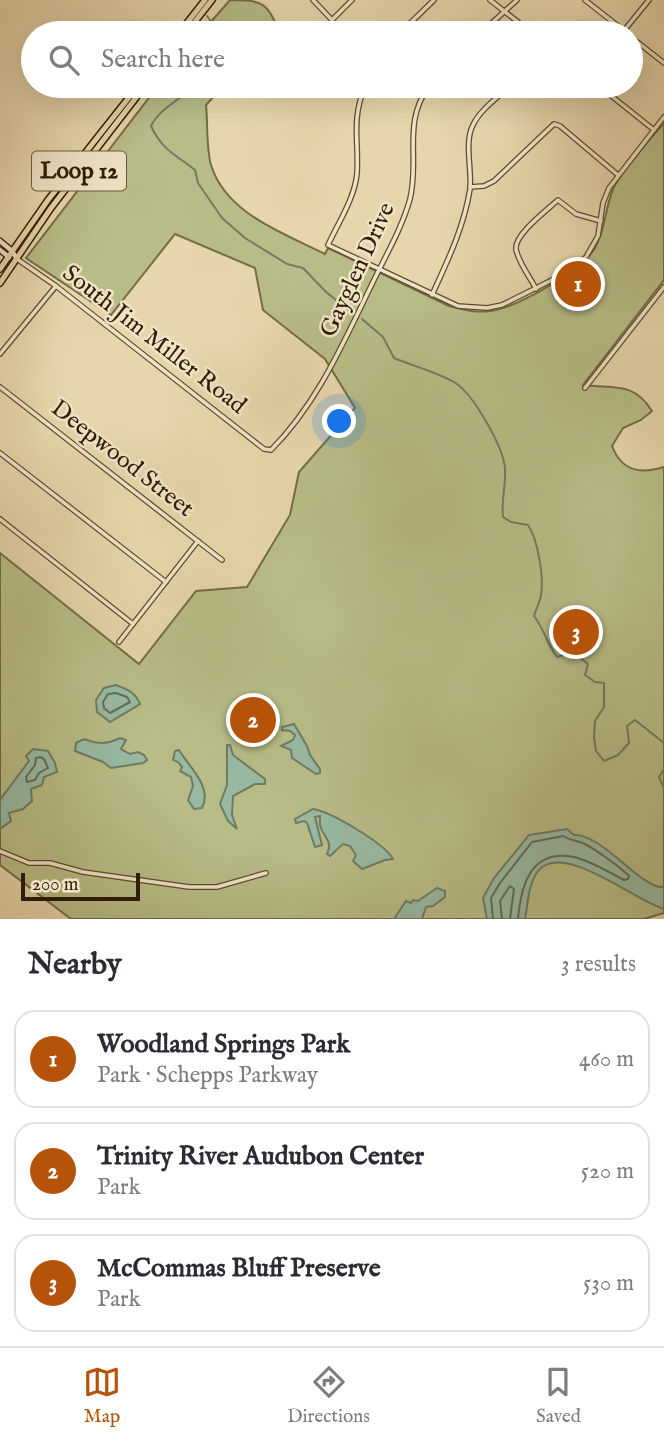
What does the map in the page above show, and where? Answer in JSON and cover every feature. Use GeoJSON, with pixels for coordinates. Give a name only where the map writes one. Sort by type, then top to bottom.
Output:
{"type":"FeatureCollection","features":[{"type":"Feature","properties":{"kind":"main road"},"geometry":{"type":"LineString","coordinates":[[188,21],[205,0]]}},
{"type":"Feature","properties":{"kind":"main road"},"geometry":{"type":"LineString","coordinates":[[195,21],[212,0]]}},
{"type":"Feature","properties":{"kind":"main road","name":"Loop 12"},"geometry":{"type":"LineString","coordinates":[[0,269],[48,200],[129,98]]}},
{"type":"Feature","properties":{"kind":"main road","name":"Loop 12"},"geometry":{"type":"LineString","coordinates":[[0,283],[69,182],[136,98]]}},
{"type":"Feature","properties":{"kind":"main road"},"geometry":{"type":"LineString","coordinates":[[0,241],[17,259]]}},
{"type":"Feature","properties":{"kind":"main road"},"geometry":{"type":"LineString","coordinates":[[0,250],[8,257],[17,259]]}},
{"type":"Feature","properties":{"kind":"street"},"geometry":{"type":"LineString","coordinates":[[313,0],[332,20],[352,0]]}},
{"type":"Feature","properties":{"kind":"street"},"geometry":{"type":"LineString","coordinates":[[412,21],[434,0]]}},
{"type":"Feature","properties":{"kind":"street"},"geometry":{"type":"LineString","coordinates":[[490,0],[517,21]]}},
{"type":"Feature","properties":{"kind":"street"},"geometry":{"type":"LineString","coordinates":[[494,21],[517,0]]}},
{"type":"Feature","properties":{"kind":"street"},"geometry":{"type":"LineString","coordinates":[[585,0],[610,21]]}},
{"type":"Feature","properties":{"kind":"street"},"geometry":{"type":"LineString","coordinates":[[633,21],[649,0]]}},
{"type":"Feature","properties":{"kind":"street"},"geometry":{"type":"LineString","coordinates":[[643,46],[664,63]]}},
{"type":"Feature","properties":{"kind":"street"},"geometry":{"type":"LineString","coordinates":[[361,98],[355,128],[357,163],[354,187],[328,245],[458,306],[487,308],[516,300],[570,271],[586,257],[595,245],[606,195],[618,175],[664,117]]}},
{"type":"Feature","properties":{"kind":"street","name":"Gayglen Drive"},"geometry":{"type":"LineString","coordinates":[[268,450],[273,448],[322,385],[401,225],[411,196],[414,116],[423,98]]}},
{"type":"Feature","properties":{"kind":"street"},"geometry":{"type":"LineString","coordinates":[[432,295],[460,232],[470,187],[472,126],[498,98]]}},
{"type":"Feature","properties":{"kind":"street"},"geometry":{"type":"LineString","coordinates":[[614,98],[654,130]]}},
{"type":"Feature","properties":{"kind":"street"},"geometry":{"type":"LineString","coordinates":[[470,187],[484,186],[494,181],[554,124],[560,126],[618,175]]}},
{"type":"Feature","properties":{"kind":"street"},"geometry":{"type":"LineString","coordinates":[[536,289],[517,252],[517,239],[523,232],[558,200],[584,218],[601,220]]}},
{"type":"Feature","properties":{"kind":"street","name":"South Jim Miller Road"},"geometry":{"type":"LineString","coordinates":[[17,259],[56,286],[268,450]]}},
{"type":"Feature","properties":{"kind":"street"},"geometry":{"type":"LineString","coordinates":[[0,354],[56,286]]}},
{"type":"Feature","properties":{"kind":"street"},"geometry":{"type":"LineString","coordinates":[[585,388],[664,286]]}},
{"type":"Feature","properties":{"kind":"street","name":"Deepwood Street"},"geometry":{"type":"LineString","coordinates":[[0,387],[222,560]]}},
{"type":"Feature","properties":{"kind":"street"},"geometry":{"type":"LineString","coordinates":[[0,453],[166,582]]}},
{"type":"Feature","properties":{"kind":"street"},"geometry":{"type":"LineString","coordinates":[[0,519],[133,624]]}},
{"type":"Feature","properties":{"kind":"street"},"geometry":{"type":"LineString","coordinates":[[120,642],[198,541]]}},
{"type":"Feature","properties":{"kind":"street"},"geometry":{"type":"LineString","coordinates":[[0,851],[29,863],[50,863],[83,872],[189,887],[217,887],[266,873]]}},
{"type":"Feature","properties":{"kind":"shaded area"},"geometry":{"type":"Polygon","coordinates":[[[230,0],[256,2],[267,9],[274,21],[212,21],[230,0]]]}},
{"type":"Feature","properties":{"kind":"shaded area"},"geometry":{"type":"Polygon","coordinates":[[[149,98],[212,98],[206,105],[209,158],[229,197],[243,209],[275,230],[325,254],[328,248],[449,306],[491,311],[516,303],[548,287],[588,257],[599,241],[609,202],[619,178],[664,123],[664,280],[583,385],[622,388],[645,401],[652,411],[641,420],[623,428],[612,446],[621,461],[633,469],[664,467],[664,913],[644,919],[71,919],[0,865],[0,553],[139,664],[196,591],[247,587],[290,515],[299,472],[355,408],[325,359],[263,310],[255,268],[175,234],[111,315],[26,258],[149,98]]]}},
{"type":"Feature","properties":{"kind":"water"},"geometry":{"type":"Polygon","coordinates":[[[116,685],[128,690],[140,704],[110,722],[97,712],[96,700],[104,688],[116,685]]]}},
{"type":"Feature","properties":{"kind":"water"},"geometry":{"type":"Polygon","coordinates":[[[294,724],[320,773],[316,774],[292,758],[291,750],[281,746],[293,740],[295,735],[282,730],[282,727],[294,724]]]}},
{"type":"Feature","properties":{"kind":"water"},"geometry":{"type":"Polygon","coordinates":[[[120,738],[126,740],[121,749],[130,754],[138,752],[147,760],[111,768],[75,751],[76,743],[84,739],[102,743],[120,738]]]}},
{"type":"Feature","properties":{"kind":"water"},"geometry":{"type":"Polygon","coordinates":[[[227,745],[230,745],[233,755],[265,779],[265,784],[255,784],[233,796],[232,815],[237,829],[228,821],[220,804],[227,785],[227,745]]]}},
{"type":"Feature","properties":{"kind":"water"},"geometry":{"type":"Polygon","coordinates":[[[33,749],[48,751],[57,772],[44,777],[42,785],[31,789],[32,801],[23,809],[9,813],[11,821],[0,829],[0,800],[29,761],[26,756],[33,749]]]}},
{"type":"Feature","properties":{"kind":"water"},"geometry":{"type":"Polygon","coordinates":[[[179,750],[202,785],[205,800],[202,808],[194,809],[188,800],[193,786],[191,777],[180,771],[182,767],[173,760],[175,751],[179,750]]]}},
{"type":"Feature","properties":{"kind":"water"},"geometry":{"type":"Polygon","coordinates":[[[313,809],[357,829],[380,845],[393,859],[362,869],[353,861],[356,855],[350,846],[343,844],[330,856],[327,854],[329,843],[320,826],[320,816],[315,817],[322,845],[315,847],[307,823],[296,823],[295,819],[313,809]]]}},
{"type":"Feature","properties":{"kind":"water"},"geometry":{"type":"Polygon","coordinates":[[[567,829],[574,835],[597,843],[655,886],[664,887],[664,909],[582,868],[565,863],[550,863],[538,871],[532,882],[525,919],[487,919],[483,898],[494,878],[529,835],[567,829]]]}},
{"type":"Feature","properties":{"kind":"water"},"geometry":{"type":"Polygon","coordinates":[[[437,888],[445,891],[445,897],[433,906],[426,907],[422,919],[394,919],[406,901],[418,901],[437,888]]]}},
{"type":"Feature","properties":{"kind":"waterway"},"geometry":{"type":"LineString","coordinates":[[207,16],[211,21]]}},
{"type":"Feature","properties":{"kind":"waterway"},"geometry":{"type":"LineString","coordinates":[[179,98],[151,126],[160,141],[195,170],[198,183],[222,218],[245,238],[287,264],[303,268],[326,292],[351,312]]}},
{"type":"Feature","properties":{"kind":"waterway"},"geometry":{"type":"LineString","coordinates":[[362,319],[383,337],[394,358],[440,375],[462,388],[486,422],[499,448],[505,469],[503,517],[511,522],[528,525],[537,549],[542,587],[534,616],[557,657],[573,652],[588,664],[585,675],[595,682],[604,683],[604,707],[595,721],[596,751],[604,761],[618,755],[629,743],[627,726],[635,720],[664,743]]}},
{"type":"Feature","properties":{"kind":"waterway"},"geometry":{"type":"LineString","coordinates":[[664,769],[659,777],[664,788]]}},
{"type":"Feature","properties":{"kind":"place","name":"Woodland Springs Park"},"geometry":{"type":"Point","coordinates":[578,284]}},
{"type":"Feature","properties":{"kind":"place","name":"McCommas Bluff Preserve"},"geometry":{"type":"Point","coordinates":[576,632]}},
{"type":"Feature","properties":{"kind":"place","name":"Trinity River Audubon Center"},"geometry":{"type":"Point","coordinates":[253,720]}}]}
